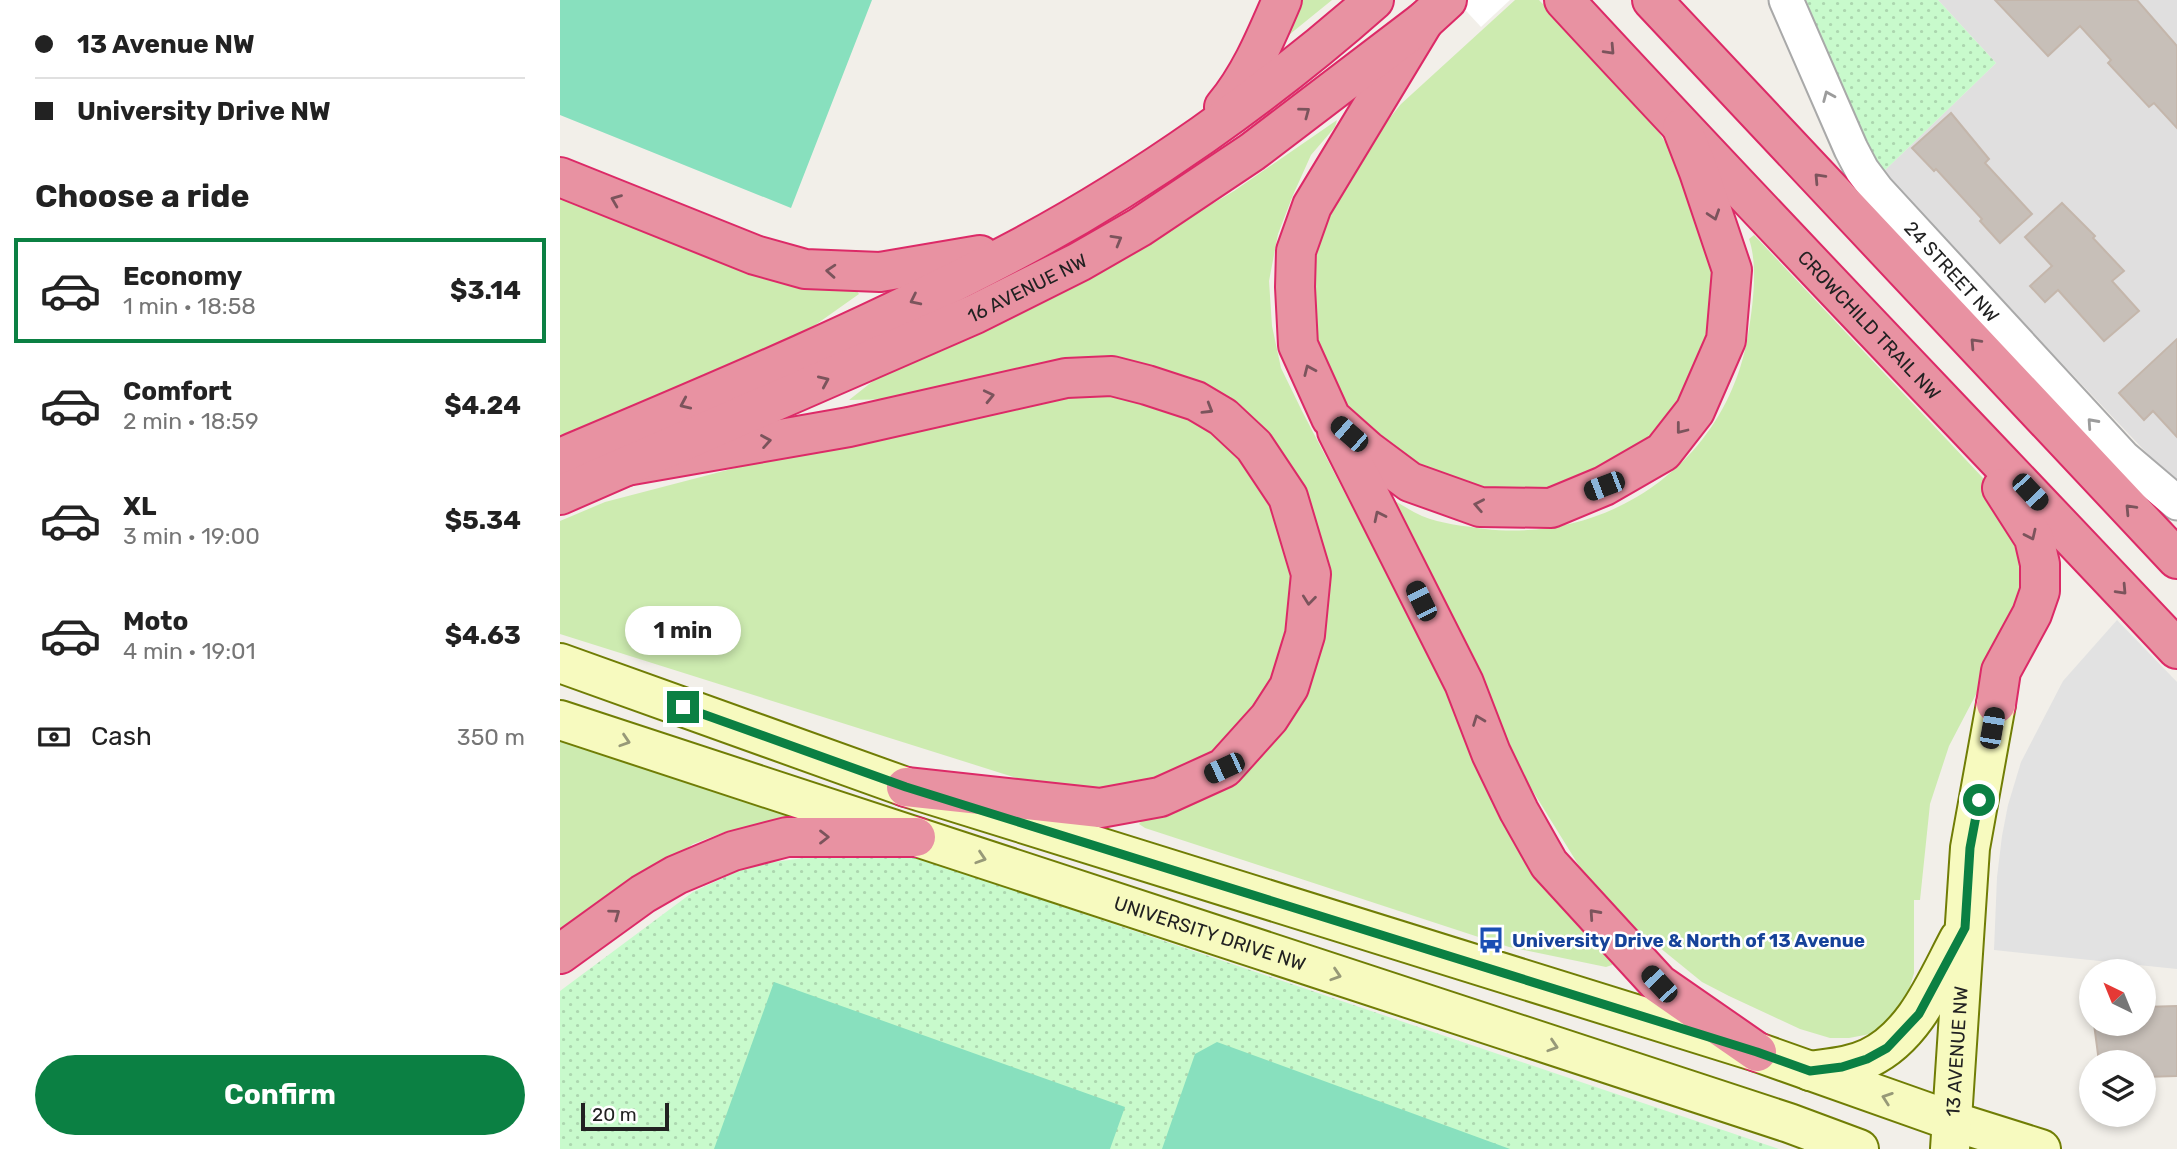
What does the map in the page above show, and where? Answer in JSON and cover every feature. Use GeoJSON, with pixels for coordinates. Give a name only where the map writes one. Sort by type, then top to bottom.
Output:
{"type":"FeatureCollection","features":[{"type":"Feature","properties":{"kind":"highway"},"geometry":{"type":"LineString","coordinates":[[1195,140],[1238,91],[1268,34],[1282,0]]}},
{"type":"Feature","properties":{"kind":"highway","name":"16 AVENUE NW"},"geometry":{"type":"LineString","coordinates":[[560,458],[868,323],[1020,248],[1195,140],[1286,72],[1374,0]]}},
{"type":"Feature","properties":{"kind":"highway","name":"CROWCHILD TRAIL NW"},"geometry":{"type":"LineString","coordinates":[[1564,0],[1682,128],[1975,433],[2177,649]]}},
{"type":"Feature","properties":{"kind":"highway"},"geometry":{"type":"LineString","coordinates":[[1652,0],[2177,559]]}},
{"type":"Feature","properties":{"kind":"highway"},"geometry":{"type":"LineString","coordinates":[[1435,11],[1312,206],[1296,251],[1298,345],[1331,418],[1464,682],[1491,753],[1519,811],[1549,864],[1659,984],[1757,1052]]}},
{"type":"Feature","properties":{"kind":"highway","name":"16 AVENUE NW"},"geometry":{"type":"LineString","coordinates":[[560,495],[975,314],[1079,262],[1140,227],[1252,152],[1435,11]]}},
{"type":"Feature","properties":{"kind":"highway"},"geometry":{"type":"LineString","coordinates":[[1331,418],[1409,482],[1480,507],[1550,508],[1604,486],[1663,452],[1695,411],[1726,340],[1732,270],[1682,128]]}},
{"type":"Feature","properties":{"kind":"highway"},"geometry":{"type":"LineString","coordinates":[[560,177],[755,256],[805,269],[880,272],[1020,248]]}},
{"type":"Feature","properties":{"kind":"highway"},"geometry":{"type":"LineString","coordinates":[[626,466],[849,427],[1066,378],[1112,376],[1196,401],[1223,417],[1254,446],[1288,497],[1311,574],[1305,635],[1289,687],[1269,718],[1224,768],[1160,797],[1100,808],[906,787]]}},
{"type":"Feature","properties":{"kind":"highway"},"geometry":{"type":"LineString","coordinates":[[1975,433],[2005,492],[2034,538],[2040,564],[2040,592],[2032,614],[2001,671],[1996,704]]}},
{"type":"Feature","properties":{"kind":"highway"},"geometry":{"type":"LineString","coordinates":[[560,954],[643,894],[676,875],[733,851],[787,837],[916,837]]}},
{"type":"Feature","properties":{"kind":"street","name":"24 STREET NW"},"geometry":{"type":"LineString","coordinates":[[1786,0],[1851,149],[1877,190],[2123,457],[2177,503]]}},
{"type":"Feature","properties":{"kind":"street"},"geometry":{"type":"LineString","coordinates":[[560,663],[906,787],[1757,1052],[1810,1071],[1951,1135],[2041,1149]]}},
{"type":"Feature","properties":{"kind":"street","name":"13 AVENUE NW"},"geometry":{"type":"LineString","coordinates":[[1951,1135],[1970,848],[1996,704]]}},
{"type":"Feature","properties":{"kind":"street","name":"UNIVERSITY DRIVE NW"},"geometry":{"type":"LineString","coordinates":[[560,720],[1789,1123],[1859,1149]]}},
{"type":"Feature","properties":{"kind":"street"},"geometry":{"type":"LineString","coordinates":[[1810,1071],[1842,1067],[1867,1059],[1887,1048],[1919,1014],[1965,928]]}},
{"type":"Feature","properties":{"kind":"street"},"geometry":{"type":"LineString","coordinates":[[1789,1123],[1823,1149]]}},
{"type":"Feature","properties":{"kind":"shaded area"},"geometry":{"type":"Polygon","coordinates":[[[1938,0],[2177,0],[2177,485],[1882,173],[1996,63],[1938,0]]]}},
{"type":"Feature","properties":{"kind":"shaded area"},"geometry":{"type":"Polygon","coordinates":[[[2117,620],[2177,682],[2177,969],[2156,967],[2156,959],[2081,959],[1994,950],[1997,877],[2008,805],[2021,762],[2063,681],[2117,620]]]}},
{"type":"Feature","properties":{"kind":"green space"},"geometry":{"type":"Polygon","coordinates":[[[560,0],[872,0],[791,208],[560,115],[560,0]]]}},
{"type":"Feature","properties":{"kind":"green space"},"geometry":{"type":"Polygon","coordinates":[[[1297,0],[1332,0],[1279,43],[1297,0]]]}},
{"type":"Feature","properties":{"kind":"green space"},"geometry":{"type":"Polygon","coordinates":[[[1515,0],[1539,0],[1623,87],[1660,134],[1685,174],[1701,208],[1719,302],[1689,396],[1649,442],[1592,477],[1537,492],[1474,490],[1400,458],[1346,407],[1325,363],[1318,339],[1312,285],[1321,230],[1336,195],[1377,134],[1401,104],[1515,0]]]}},
{"type":"Feature","properties":{"kind":"green space"},"geometry":{"type":"Polygon","coordinates":[[[1806,0],[1938,0],[1996,63],[1882,173],[1872,162],[1806,0]]]}},
{"type":"Feature","properties":{"kind":"green space"},"geometry":{"type":"Polygon","coordinates":[[[1337,120],[1335,127],[1311,155],[1278,234],[1269,281],[1272,326],[1281,368],[1517,824],[1614,960],[1612,965],[1606,967],[1509,947],[1139,824],[1147,815],[1215,786],[1324,585],[1209,392],[849,400],[882,374],[942,351],[1064,292],[1234,191],[1337,120]]]}},
{"type":"Feature","properties":{"kind":"green space"},"geometry":{"type":"Polygon","coordinates":[[[560,193],[855,289],[859,294],[811,328],[560,438],[560,193]]]}},
{"type":"Feature","properties":{"kind":"green space"},"geometry":{"type":"Polygon","coordinates":[[[1754,235],[2003,502],[2029,582],[1996,656],[1949,746],[1930,804],[1920,900],[1914,900],[1914,973],[1908,993],[1895,1015],[1870,1034],[1849,1038],[1830,1038],[1800,1029],[1702,982],[1643,934],[1635,935],[1589,882],[1518,767],[1385,495],[1417,514],[1437,521],[1485,529],[1532,530],[1578,522],[1620,506],[1658,483],[1691,453],[1718,417],[1737,375],[1752,308],[1754,272],[1749,239],[1754,235]]]}},
{"type":"Feature","properties":{"kind":"green space"},"geometry":{"type":"Polygon","coordinates":[[[1095,389],[1164,403],[1232,444],[1277,509],[1287,541],[1295,599],[1274,683],[1223,746],[1168,778],[1104,789],[1023,780],[560,634],[560,521],[605,502],[862,435],[1095,389]]]}},
{"type":"Feature","properties":{"kind":"green space"},"geometry":{"type":"Polygon","coordinates":[[[560,734],[818,816],[725,832],[693,844],[560,934],[560,734]]]}},
{"type":"Feature","properties":{"kind":"green space"},"geometry":{"type":"Polygon","coordinates":[[[901,852],[1779,1149],[560,1149],[560,991],[693,892],[751,865],[835,854],[901,852]]]}},
{"type":"Feature","properties":{"kind":"green space"},"geometry":{"type":"Polygon","coordinates":[[[774,982],[1125,1107],[1110,1149],[714,1149],[774,982]]]}},
{"type":"Feature","properties":{"kind":"green space"},"geometry":{"type":"Polygon","coordinates":[[[1217,1042],[1510,1149],[1162,1149],[1195,1054],[1217,1042]]]}},
{"type":"Feature","properties":{"kind":"pier"},"geometry":{"type":"Polygon","coordinates":[[[1456,0],[1510,0],[1481,27],[1456,0]]]}},
{"type":"Feature","properties":{"kind":"building"},"geometry":{"type":"Polygon","coordinates":[[[1995,0],[2137,0],[2177,46],[2177,128],[2154,103],[2149,107],[2108,63],[2111,60],[2080,26],[2048,56],[1995,0]]]}},
{"type":"Feature","properties":{"kind":"building"},"geometry":{"type":"Polygon","coordinates":[[[1951,113],[1989,159],[1985,163],[2032,214],[2000,243],[1936,169],[1934,171],[1912,148],[1951,113]]]}},
{"type":"Feature","properties":{"kind":"building"},"geometry":{"type":"Polygon","coordinates":[[[2062,203],[2095,236],[2093,238],[2124,271],[2112,281],[2139,311],[2104,341],[2058,290],[2045,302],[2030,286],[2052,266],[2025,237],[2062,203]]]}},
{"type":"Feature","properties":{"kind":"building"},"geometry":{"type":"Polygon","coordinates":[[[2177,339],[2177,437],[2153,411],[2144,420],[2119,393],[2177,339]]]}},
{"type":"Feature","properties":{"kind":"building"},"geometry":{"type":"Polygon","coordinates":[[[2177,1006],[2177,1076],[2156,1077],[2156,1050],[2097,1050],[2096,1036],[2156,1036],[2156,1007],[2177,1006]]]}},
{"type":"Feature","properties":{"kind":"place","name":"University Drive & North of 13 Avenue"},"geometry":{"type":"Point","coordinates":[1491,940]}},
{"type":"Feature","properties":{"kind":"route"},"geometry":{"type":"LineString","coordinates":[[683,707],[906,787],[1757,1052],[1810,1071],[1842,1067],[1867,1059],[1887,1048],[1919,1014],[1965,928],[1970,848],[1979,800]]}}]}
